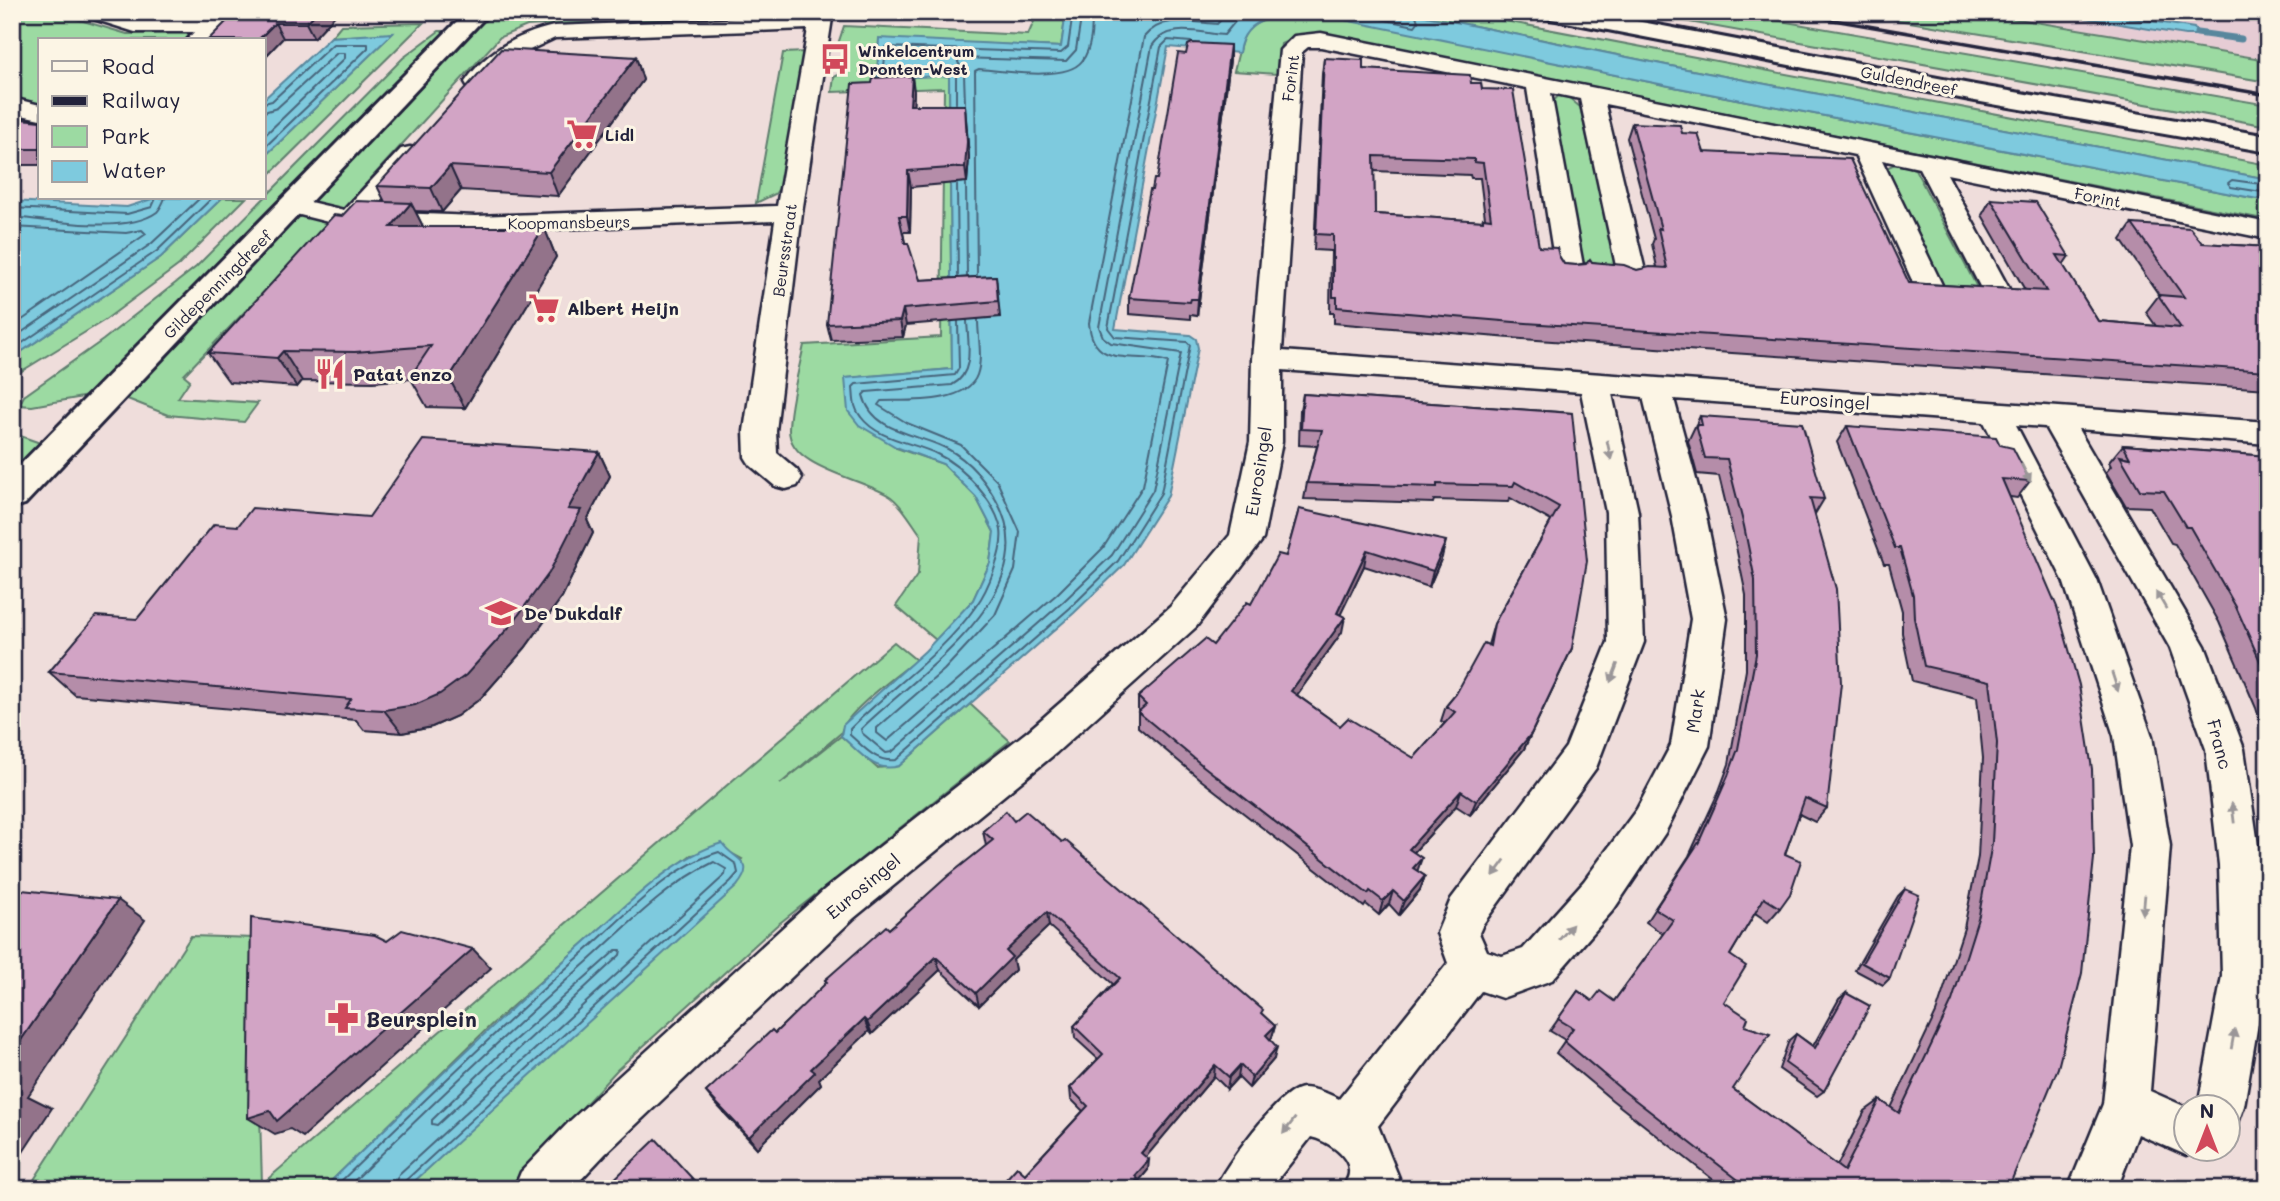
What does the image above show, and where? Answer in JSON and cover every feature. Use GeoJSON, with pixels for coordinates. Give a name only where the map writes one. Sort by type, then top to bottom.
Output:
{"type":"FeatureCollection","features":[{"type":"Feature","properties":{"kind":"street"},"geometry":{"type":"LineString","coordinates":[[92,12],[135,26],[214,25],[200,38]]}},
{"type":"Feature","properties":{"kind":"street","name":"Gildepenningdreef"},"geometry":{"type":"LineString","coordinates":[[12,495],[480,12]]}},
{"type":"Feature","properties":{"kind":"street","name":"Guldendreef"},"geometry":{"type":"LineString","coordinates":[[1551,12],[1975,93],[2268,144]]}},
{"type":"Feature","properties":{"kind":"street"},"geometry":{"type":"LineString","coordinates":[[2248,12],[2268,16]]}},
{"type":"Feature","properties":{"kind":"street"},"geometry":{"type":"LineString","coordinates":[[463,96],[501,55],[529,39],[554,32],[821,17]]}},
{"type":"Feature","properties":{"kind":"street","name":"Beursstraat"},"geometry":{"type":"LineString","coordinates":[[786,478],[761,457],[760,431],[789,214],[821,17]]}},
{"type":"Feature","properties":{"kind":"street","name":"Forint"},"geometry":{"type":"LineString","coordinates":[[1267,359],[1291,50],[1302,41],[1321,40],[2268,231]]}},
{"type":"Feature","properties":{"kind":"street"},"geometry":{"type":"LineString","coordinates":[[1538,84],[1570,271]]}},
{"type":"Feature","properties":{"kind":"street"},"geometry":{"type":"LineString","coordinates":[[1591,95],[1632,275]]}},
{"type":"Feature","properties":{"kind":"street"},"geometry":{"type":"LineString","coordinates":[[12,105],[38,112]]}},
{"type":"Feature","properties":{"kind":"street"},"geometry":{"type":"LineString","coordinates":[[314,260],[425,137]]}},
{"type":"Feature","properties":{"kind":"street"},"geometry":{"type":"LineString","coordinates":[[1865,151],[1931,291]]}},
{"type":"Feature","properties":{"kind":"street"},"geometry":{"type":"LineString","coordinates":[[1929,163],[1999,296]]}},
{"type":"Feature","properties":{"kind":"street","name":"Koopmansbeurs"},"geometry":{"type":"LineString","coordinates":[[293,206],[350,219],[476,224],[789,214]]}},
{"type":"Feature","properties":{"kind":"street","name":"Eurosingel"},"geometry":{"type":"LineString","coordinates":[[538,1189],[588,1137],[839,904],[1042,742],[1183,617],[1246,539],[1266,442],[1267,359],[2268,433]]}},
{"type":"Feature","properties":{"kind":"street"},"geometry":{"type":"LineString","coordinates":[[1348,1126],[1472,967],[1458,933],[1466,913],[1582,756],[1626,642],[1622,512],[1594,383]]}},
{"type":"Feature","properties":{"kind":"street","name":"Mark"},"geometry":{"type":"LineString","coordinates":[[1472,967],[1502,977],[1537,965],[1599,895],[1651,821],[1690,746],[1709,619],[1689,516],[1656,388]]}},
{"type":"Feature","properties":{"kind":"street"},"geometry":{"type":"LineString","coordinates":[[1994,413],[2080,580],[2133,736],[2150,846],[2126,1104],[2092,1189]]}},
{"type":"Feature","properties":{"kind":"street","name":"Franc"},"geometry":{"type":"LineString","coordinates":[[2055,417],[2187,646],[2225,749],[2240,865],[2244,976],[2224,1092]]}},
{"type":"Feature","properties":{"kind":"street"},"geometry":{"type":"LineString","coordinates":[[2126,1104],[2172,1124]]}},
{"type":"Feature","properties":{"kind":"street"},"geometry":{"type":"LineString","coordinates":[[1239,1189],[1301,1111],[1324,1115],[1348,1126],[1370,1156],[1375,1178],[1367,1189]]}},
{"type":"Feature","properties":{"kind":"shaded area"},"geometry":{"type":"Polygon","coordinates":[[[1974,12],[2268,12],[2268,60],[2107,35],[1974,12]]]}},
{"type":"Feature","properties":{"kind":"green space"},"geometry":{"type":"Polygon","coordinates":[[[12,12],[53,12],[127,34],[186,33],[190,36],[38,38],[38,107],[27,106],[12,98],[12,12]]]}},
{"type":"Feature","properties":{"kind":"green space"},"geometry":{"type":"Polygon","coordinates":[[[493,12],[790,12],[527,26],[500,37],[343,209],[184,375],[190,380],[178,398],[258,403],[244,422],[168,415],[125,398],[493,12]]]}},
{"type":"Feature","properties":{"kind":"green space"},"geometry":{"type":"Polygon","coordinates":[[[1038,12],[1066,12],[1061,47],[879,39],[877,78],[949,75],[952,369],[846,378],[896,448],[943,464],[976,497],[994,532],[990,563],[973,600],[936,640],[896,606],[918,574],[921,535],[907,515],[891,497],[879,490],[830,471],[801,454],[793,443],[789,430],[792,399],[804,345],[941,337],[944,88],[832,92],[834,77],[841,74],[844,49],[837,47],[844,26],[1028,35],[1038,12]]]}},
{"type":"Feature","properties":{"kind":"green space"},"geometry":{"type":"Polygon","coordinates":[[[1407,12],[1457,12],[2268,165],[2268,179],[1676,67],[1407,12]]]}},
{"type":"Feature","properties":{"kind":"green space"},"geometry":{"type":"Polygon","coordinates":[[[1634,12],[1728,12],[2268,105],[2268,126],[1634,12]]]}},
{"type":"Feature","properties":{"kind":"green space"},"geometry":{"type":"Polygon","coordinates":[[[1850,12],[1974,12],[2268,60],[2268,82],[1850,12]]]}},
{"type":"Feature","properties":{"kind":"green space"},"geometry":{"type":"Polygon","coordinates":[[[1290,14],[1355,21],[1679,88],[2268,201],[2268,220],[1349,39],[1297,37],[1281,44],[1277,74],[1234,71],[1248,29],[1263,21],[1290,14]]]}},
{"type":"Feature","properties":{"kind":"green space"},"geometry":{"type":"Polygon","coordinates":[[[423,23],[266,178],[266,155],[392,34],[331,37],[341,25],[423,23]]]}},
{"type":"Feature","properties":{"kind":"green space"},"geometry":{"type":"Polygon","coordinates":[[[439,31],[451,31],[174,315],[88,396],[32,406],[19,405],[24,396],[103,340],[196,267],[262,200],[266,200],[266,196],[403,58],[439,31]]]}},
{"type":"Feature","properties":{"kind":"green space"},"geometry":{"type":"Polygon","coordinates":[[[805,52],[788,176],[775,194],[756,203],[783,53],[805,52]]]}},
{"type":"Feature","properties":{"kind":"green space"},"geometry":{"type":"Polygon","coordinates":[[[1560,94],[1567,96],[1580,107],[1618,270],[1580,267],[1549,106],[1560,94]]]}},
{"type":"Feature","properties":{"kind":"green space"},"geometry":{"type":"Polygon","coordinates":[[[1897,163],[1915,169],[1980,293],[1942,291],[1886,168],[1897,163]]]}},
{"type":"Feature","properties":{"kind":"green space"},"geometry":{"type":"Polygon","coordinates":[[[220,200],[244,200],[179,265],[105,320],[12,377],[12,358],[161,257],[220,200]]]}},
{"type":"Feature","properties":{"kind":"green space"},"geometry":{"type":"Polygon","coordinates":[[[12,433],[43,444],[12,476],[12,433]]]}},
{"type":"Feature","properties":{"kind":"green space"},"geometry":{"type":"Polygon","coordinates":[[[894,642],[916,660],[862,705],[845,724],[841,733],[780,784],[841,736],[877,768],[899,766],[970,704],[1010,741],[776,926],[617,1070],[507,1189],[406,1189],[566,1040],[742,859],[729,852],[691,855],[627,905],[490,1026],[323,1189],[28,1189],[191,936],[255,938],[262,1184],[894,642]]]}},
{"type":"Feature","properties":{"kind":"water"},"geometry":{"type":"Polygon","coordinates":[[[1066,12],[1406,12],[1676,67],[2268,179],[2268,201],[1679,88],[1320,15],[1282,16],[1258,23],[1242,40],[1239,53],[1168,47],[1115,329],[1190,335],[1196,339],[1198,348],[1168,496],[1124,565],[1074,613],[899,766],[882,767],[867,760],[841,736],[843,725],[925,651],[973,600],[990,563],[994,532],[976,497],[943,464],[896,447],[859,425],[848,411],[845,378],[952,369],[949,76],[877,78],[879,38],[1061,47],[1066,12]]]}},
{"type":"Feature","properties":{"kind":"water"},"geometry":{"type":"Polygon","coordinates":[[[2049,12],[2096,12],[2194,28],[2197,33],[2185,35],[2049,12]]]}},
{"type":"Feature","properties":{"kind":"water"},"geometry":{"type":"Polygon","coordinates":[[[393,33],[266,155],[266,97],[331,37],[393,33]]]}},
{"type":"Feature","properties":{"kind":"water"},"geometry":{"type":"Polygon","coordinates":[[[149,200],[220,200],[161,257],[12,358],[12,201],[127,207],[149,200]]]}},
{"type":"Feature","properties":{"kind":"water"},"geometry":{"type":"Polygon","coordinates":[[[722,843],[745,866],[743,877],[737,886],[406,1189],[323,1189],[486,1032],[633,899],[667,871],[722,843]]]}},
{"type":"Feature","properties":{"kind":"building"},"geometry":{"type":"Polygon","coordinates":[[[236,12],[317,12],[306,23],[275,23],[260,38],[210,38],[236,12]]]}},
{"type":"Feature","properties":{"kind":"building"},"geometry":{"type":"Polygon","coordinates":[[[1188,45],[1230,45],[1198,299],[1191,299],[1190,302],[1129,298],[1150,190],[1154,179],[1157,179],[1178,53],[1186,54],[1188,45]]]}},
{"type":"Feature","properties":{"kind":"building"},"geometry":{"type":"Polygon","coordinates":[[[501,49],[636,57],[549,172],[450,166],[431,188],[377,186],[501,49]]]}},
{"type":"Feature","properties":{"kind":"building"},"geometry":{"type":"Polygon","coordinates":[[[1324,58],[1363,60],[1363,69],[1470,75],[1471,83],[1481,83],[1482,89],[1513,90],[1539,247],[1557,248],[1564,264],[1586,264],[1590,259],[1592,262],[1624,265],[1637,270],[1650,267],[1667,268],[1658,228],[1661,229],[1632,123],[1680,125],[1682,133],[1698,134],[1704,152],[1850,159],[1909,283],[2046,291],[1991,199],[2036,202],[2069,256],[2057,255],[2098,321],[2181,328],[2158,295],[2184,297],[2132,224],[2190,228],[2202,243],[2268,247],[2268,371],[1526,323],[1337,307],[1337,297],[1333,297],[1333,235],[1316,234],[1324,58]],[[1374,156],[1375,214],[1483,221],[1483,218],[1491,219],[1483,163],[1474,162],[1474,159],[1374,156]]]}},
{"type":"Feature","properties":{"kind":"building"},"geometry":{"type":"Polygon","coordinates":[[[912,76],[910,105],[965,105],[967,142],[965,167],[908,171],[907,216],[899,216],[905,243],[908,243],[920,280],[996,276],[998,301],[903,309],[900,321],[827,324],[852,84],[872,83],[873,78],[912,76]]]}},
{"type":"Feature","properties":{"kind":"building"},"geometry":{"type":"Polygon","coordinates":[[[12,118],[38,121],[38,149],[12,149],[12,118]]]}},
{"type":"Feature","properties":{"kind":"building"},"geometry":{"type":"Polygon","coordinates":[[[356,201],[411,203],[391,227],[544,227],[449,378],[410,377],[431,346],[355,352],[283,351],[277,358],[208,353],[334,215],[342,216],[356,201]]]}},
{"type":"Feature","properties":{"kind":"building"},"geometry":{"type":"Polygon","coordinates":[[[1303,394],[1572,413],[1587,561],[1572,648],[1531,734],[1476,801],[1461,791],[1409,849],[1422,858],[1413,868],[1425,876],[1404,901],[1393,891],[1383,901],[1370,891],[1368,894],[1138,712],[1146,705],[1138,697],[1205,639],[1213,645],[1247,602],[1251,604],[1278,554],[1286,556],[1299,509],[1446,541],[1433,571],[1367,550],[1337,613],[1345,617],[1291,691],[1340,726],[1348,718],[1414,758],[1455,712],[1446,706],[1456,694],[1484,643],[1490,646],[1494,624],[1559,507],[1515,482],[1513,486],[1437,484],[1437,487],[1307,483],[1322,430],[1301,429],[1303,394]]]}},
{"type":"Feature","properties":{"kind":"building"},"geometry":{"type":"Polygon","coordinates":[[[1700,416],[1802,423],[1824,499],[1810,498],[1836,589],[1841,683],[1827,808],[1805,798],[1785,854],[1801,861],[1790,894],[1780,908],[1764,898],[1730,955],[1746,966],[1724,1002],[1748,1018],[1745,1026],[1770,1034],[1733,1089],[1844,1171],[1880,1100],[1899,1113],[1952,1001],[1979,915],[1992,843],[1997,743],[1990,681],[1924,666],[1914,618],[1913,595],[1900,548],[1895,548],[1847,426],[1996,437],[2000,445],[2013,448],[2030,481],[2002,479],[2057,607],[2079,685],[2092,769],[2094,858],[2082,973],[2058,1068],[2008,1189],[1750,1189],[1564,1041],[1573,1028],[1558,1019],[1578,991],[1592,1001],[1600,991],[1614,1001],[1673,920],[1655,909],[1699,842],[1738,749],[1756,654],[1755,580],[1727,459],[1705,458],[1696,425],[1702,425],[1700,416]]]}},
{"type":"Feature","properties":{"kind":"building"},"geometry":{"type":"Polygon","coordinates":[[[423,440],[599,452],[568,509],[581,510],[549,573],[511,625],[466,675],[440,694],[415,705],[384,710],[345,708],[351,699],[49,672],[96,616],[137,619],[214,524],[238,526],[252,508],[369,517],[423,440]]]}},
{"type":"Feature","properties":{"kind":"building"},"geometry":{"type":"Polygon","coordinates":[[[2123,445],[2268,456],[2268,679],[2236,607],[2190,527],[2186,527],[2164,491],[2140,490],[2120,456],[2130,458],[2123,445]]]}},
{"type":"Feature","properties":{"kind":"building"},"geometry":{"type":"Polygon","coordinates":[[[1006,811],[1014,821],[1026,811],[1062,842],[1065,840],[1263,1010],[1261,1013],[1275,1026],[1266,1035],[1277,1047],[1252,1077],[1240,1065],[1229,1077],[1215,1065],[1141,1153],[1149,1160],[1135,1176],[1138,1179],[1129,1189],[997,1189],[1017,1167],[1025,1174],[1088,1106],[1070,1088],[1103,1054],[1074,1026],[1120,978],[1047,912],[1006,951],[1012,957],[976,993],[936,957],[867,1022],[864,1019],[811,1069],[815,1072],[749,1137],[706,1092],[772,1030],[775,1033],[827,982],[825,980],[886,926],[889,929],[993,840],[983,831],[1006,811]]]}},
{"type":"Feature","properties":{"kind":"building"},"geometry":{"type":"Polygon","coordinates":[[[12,889],[118,900],[12,1053],[12,889]]]}},
{"type":"Feature","properties":{"kind":"building"},"geometry":{"type":"Polygon","coordinates":[[[1905,889],[1919,895],[1890,978],[1862,963],[1905,889]]]}},
{"type":"Feature","properties":{"kind":"building"},"geometry":{"type":"Polygon","coordinates":[[[251,918],[375,935],[387,941],[402,930],[473,949],[277,1121],[270,1111],[248,1118],[251,918]]]}},
{"type":"Feature","properties":{"kind":"building"},"geometry":{"type":"Polygon","coordinates":[[[1846,993],[1870,1006],[1824,1091],[1785,1063],[1796,1034],[1815,1048],[1846,993]]]}},
{"type":"Feature","properties":{"kind":"building"},"geometry":{"type":"Polygon","coordinates":[[[12,1090],[19,1091],[12,1101],[12,1090]]]}},
{"type":"Feature","properties":{"kind":"building"},"geometry":{"type":"Polygon","coordinates":[[[656,1139],[702,1189],[604,1189],[656,1139]]]}},
{"type":"Feature","properties":{"kind":"building"},"geometry":{"type":"Polygon","coordinates":[[[769,1183],[774,1189],[762,1189],[769,1183]]]}},
{"type":"Feature","properties":{"kind":"waterway"},"geometry":{"type":"LineString","coordinates":[[2197,33],[2241,39]]}},
{"type":"Feature","properties":{"kind":"railway"},"geometry":{"type":"LineString","coordinates":[[1787,12],[2268,95]]}},
{"type":"Feature","properties":{"kind":"place","name":"Winkelcentrum Dronten-West"},"geometry":{"type":"Point","coordinates":[835,59]}},
{"type":"Feature","properties":{"kind":"place","name":"Lidl"},"geometry":{"type":"Point","coordinates":[582,134]}},
{"type":"Feature","properties":{"kind":"place","name":"Albert Heijn"},"geometry":{"type":"Point","coordinates":[544,308]}},
{"type":"Feature","properties":{"kind":"place","name":"Patat enzo"},"geometry":{"type":"Point","coordinates":[330,374]}},
{"type":"Feature","properties":{"kind":"place","name":"De Dukdalf"},"geometry":{"type":"Point","coordinates":[501,613]}},
{"type":"Feature","properties":{"kind":"place","name":"Beursplein"},"geometry":{"type":"Point","coordinates":[343,1018]}}]}
